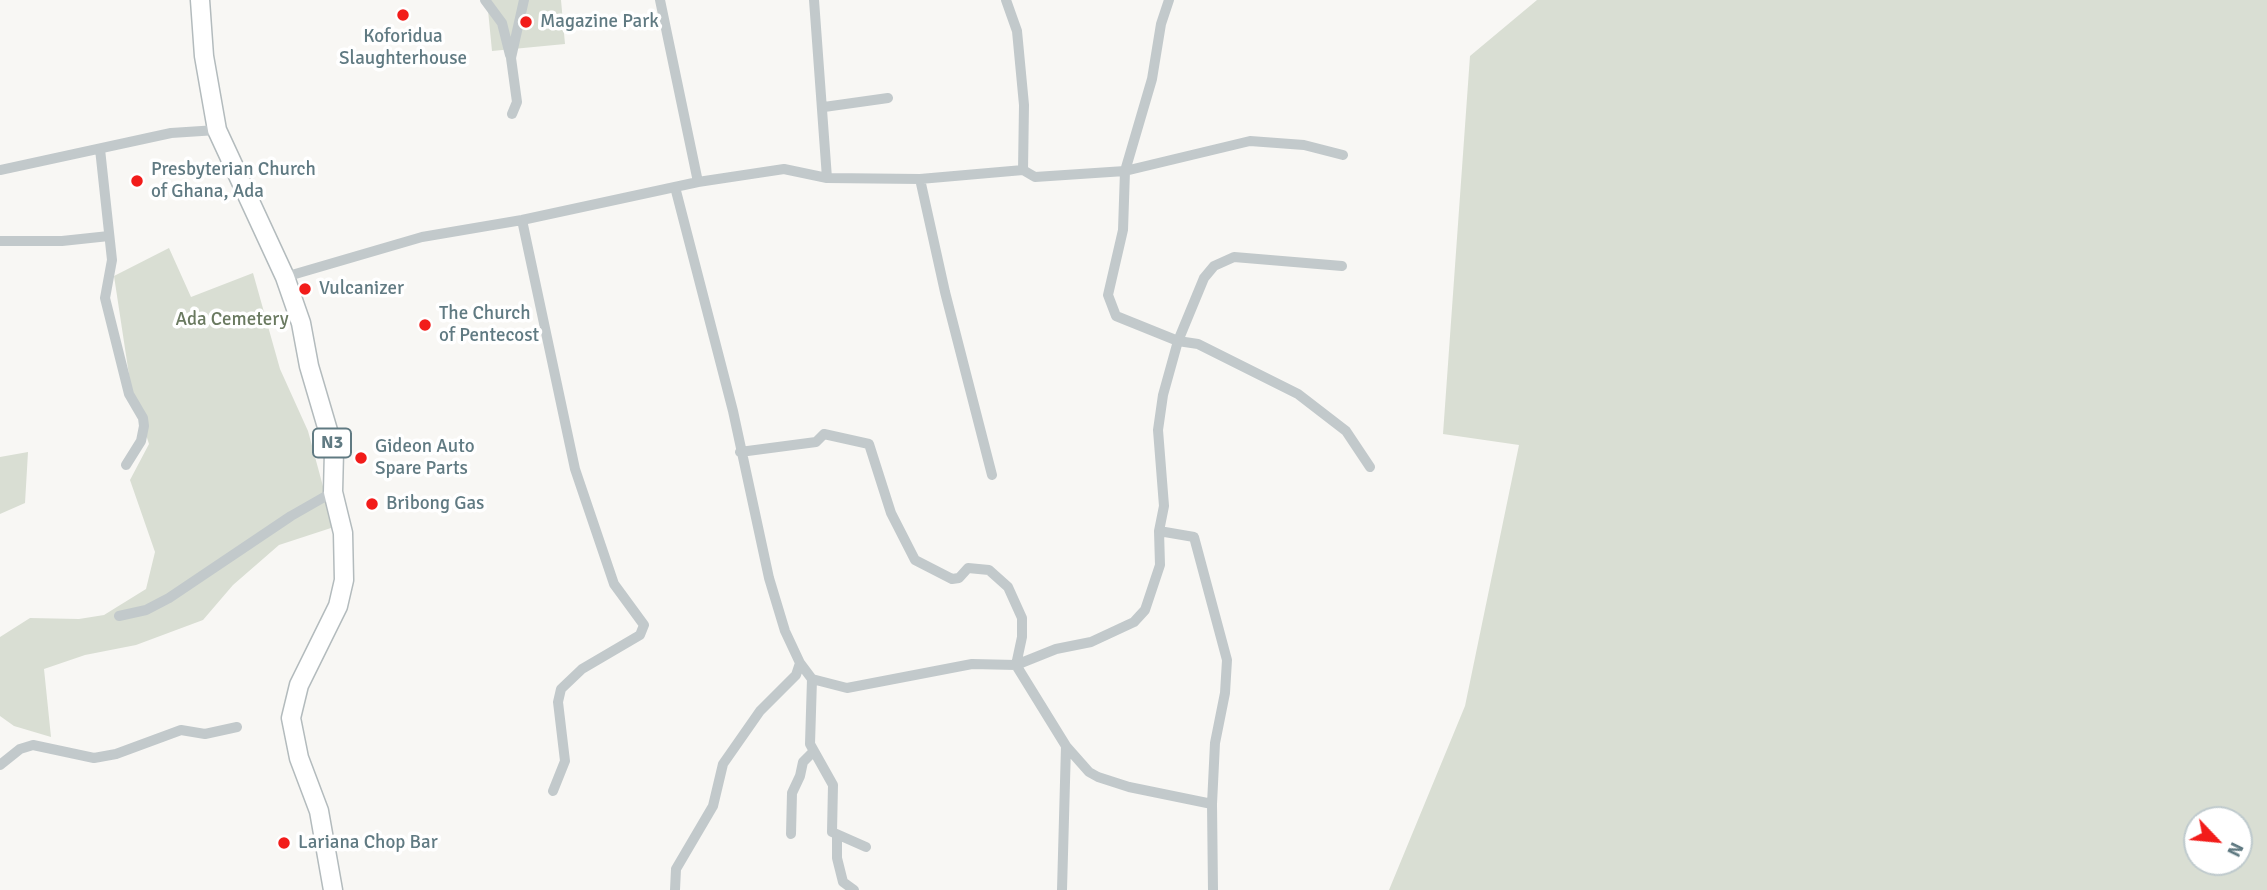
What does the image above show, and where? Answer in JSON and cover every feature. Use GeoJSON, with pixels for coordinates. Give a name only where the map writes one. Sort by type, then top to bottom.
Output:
{"type":"FeatureCollection","features":[{"type":"Feature","properties":{"kind":"main road","name":"N3"},"geometry":{"type":"LineString","coordinates":[[200,0],[204,56],[217,130],[285,277],[301,323],[309,366],[334,451],[333,492],[343,533],[344,580],[338,606],[299,685],[291,718],[299,758],[319,811],[333,890]]}},
{"type":"Feature","properties":{"kind":"street"},"geometry":{"type":"LineString","coordinates":[[485,0],[502,23],[511,58],[517,102],[512,114]]}},
{"type":"Feature","properties":{"kind":"street"},"geometry":{"type":"LineString","coordinates":[[511,58],[524,0]]}},
{"type":"Feature","properties":{"kind":"street"},"geometry":{"type":"LineString","coordinates":[[660,0],[698,182]]}},
{"type":"Feature","properties":{"kind":"street"},"geometry":{"type":"LineString","coordinates":[[814,0],[824,107],[827,178]]}},
{"type":"Feature","properties":{"kind":"street"},"geometry":{"type":"LineString","coordinates":[[1006,0],[1017,31],[1024,105],[1023,170]]}},
{"type":"Feature","properties":{"kind":"street"},"geometry":{"type":"LineString","coordinates":[[1170,0],[1161,24],[1152,79],[1125,171],[1126,210],[1108,295],[1116,316],[1178,341],[1198,344],[1298,394],[1346,431],[1370,467]]}},
{"type":"Feature","properties":{"kind":"street"},"geometry":{"type":"LineString","coordinates":[[824,107],[888,98]]}},
{"type":"Feature","properties":{"kind":"street"},"geometry":{"type":"LineString","coordinates":[[0,170],[171,133],[217,130]]}},
{"type":"Feature","properties":{"kind":"street"},"geometry":{"type":"LineString","coordinates":[[285,277],[422,237],[522,220],[698,182],[784,169],[827,178],[920,179],[1023,170],[1035,177],[1125,171],[1250,141],[1304,145],[1343,155]]}},
{"type":"Feature","properties":{"kind":"street"},"geometry":{"type":"LineString","coordinates":[[100,149],[112,260],[105,298],[129,394],[143,418],[144,426],[141,441],[126,465]]}},
{"type":"Feature","properties":{"kind":"street"},"geometry":{"type":"LineString","coordinates":[[920,179],[945,292],[992,475]]}},
{"type":"Feature","properties":{"kind":"street"},"geometry":{"type":"LineString","coordinates":[[675,187],[733,411],[769,578],[785,631],[800,663],[812,679],[847,688],[972,664],[1016,665],[1056,649],[1091,642],[1139,618],[1150,599],[1160,565],[1159,531],[1164,506],[1158,430],[1163,394],[1178,341],[1204,278],[1214,266],[1234,257],[1342,265]]}},
{"type":"Feature","properties":{"kind":"street"},"geometry":{"type":"LineString","coordinates":[[522,220],[575,469],[614,584],[644,625],[640,635],[582,669],[561,688],[558,702],[565,761],[553,791]]}},
{"type":"Feature","properties":{"kind":"street"},"geometry":{"type":"LineString","coordinates":[[0,241],[8,238],[62,241],[109,236]]}},
{"type":"Feature","properties":{"kind":"street"},"geometry":{"type":"LineString","coordinates":[[740,452],[816,442],[824,434],[869,444],[891,513],[915,560],[952,579],[959,578],[968,568],[989,570],[1008,587],[1022,618],[1022,637],[1016,665],[1066,746],[1098,777],[1129,788],[1212,804]]}},
{"type":"Feature","properties":{"kind":"street"},"geometry":{"type":"LineString","coordinates":[[118,616],[146,610],[169,598],[291,516],[333,492]]}},
{"type":"Feature","properties":{"kind":"street"},"geometry":{"type":"LineString","coordinates":[[1159,531],[1194,537],[1227,660],[1225,693],[1215,743],[1212,804],[1213,890]]}},
{"type":"Feature","properties":{"kind":"street"},"geometry":{"type":"LineString","coordinates":[[675,890],[676,869],[713,806],[723,764],[760,710],[796,675],[800,663]]}},
{"type":"Feature","properties":{"kind":"street"},"geometry":{"type":"LineString","coordinates":[[812,679],[808,728],[813,752],[833,785],[831,824],[837,836],[837,858],[843,882],[854,890]]}},
{"type":"Feature","properties":{"kind":"street"},"geometry":{"type":"LineString","coordinates":[[0,765],[20,749],[33,745],[94,758],[116,754],[181,730],[205,734],[237,727]]}},
{"type":"Feature","properties":{"kind":"street"},"geometry":{"type":"LineString","coordinates":[[1062,890],[1066,746]]}},
{"type":"Feature","properties":{"kind":"street"},"geometry":{"type":"LineString","coordinates":[[791,834],[792,793],[803,762],[813,752]]}},
{"type":"Feature","properties":{"kind":"street"},"geometry":{"type":"LineString","coordinates":[[837,836],[866,847]]}},
{"type":"Feature","properties":{"kind":"green space","name":"Magazine Park"},"geometry":{"type":"Polygon","coordinates":[[[487,0],[561,0],[565,44],[492,51],[487,0]]]}},
{"type":"Feature","properties":{"kind":"green space"},"geometry":{"type":"Polygon","coordinates":[[[1537,0],[2267,0],[2267,890],[1389,890],[1465,706],[1519,445],[1443,434],[1470,56],[1537,0]]]}},
{"type":"Feature","properties":{"kind":"green space","name":"Ada Cemetery"},"geometry":{"type":"Polygon","coordinates":[[[169,248],[191,297],[253,273],[280,369],[308,431],[334,527],[279,545],[233,585],[203,620],[136,645],[85,655],[44,669],[51,737],[14,726],[0,716],[0,637],[30,618],[79,619],[104,615],[146,589],[155,552],[130,480],[149,444],[131,388],[114,276],[169,248]]]}},
{"type":"Feature","properties":{"kind":"green space"},"geometry":{"type":"Polygon","coordinates":[[[28,452],[25,503],[0,514],[0,457],[28,452]]]}},
{"type":"Feature","properties":{"kind":"place","name":"Koforidua Slaughterhouse"},"geometry":{"type":"Point","coordinates":[403,15]}},
{"type":"Feature","properties":{"kind":"place","name":"Magazine Park"},"geometry":{"type":"Point","coordinates":[526,22]}},
{"type":"Feature","properties":{"kind":"place","name":"Presbyterian Church of Ghana, Ada"},"geometry":{"type":"Point","coordinates":[137,181]}},
{"type":"Feature","properties":{"kind":"place","name":"Vulcanizer"},"geometry":{"type":"Point","coordinates":[305,289]}},
{"type":"Feature","properties":{"kind":"place","name":"The Church of Pentecost"},"geometry":{"type":"Point","coordinates":[425,325]}},
{"type":"Feature","properties":{"kind":"place","name":"Gideon Auto Spare Parts"},"geometry":{"type":"Point","coordinates":[361,458]}},
{"type":"Feature","properties":{"kind":"place","name":"Bribong Gas"},"geometry":{"type":"Point","coordinates":[372,504]}},
{"type":"Feature","properties":{"kind":"place","name":"Lariana Chop Bar"},"geometry":{"type":"Point","coordinates":[284,843]}}]}
